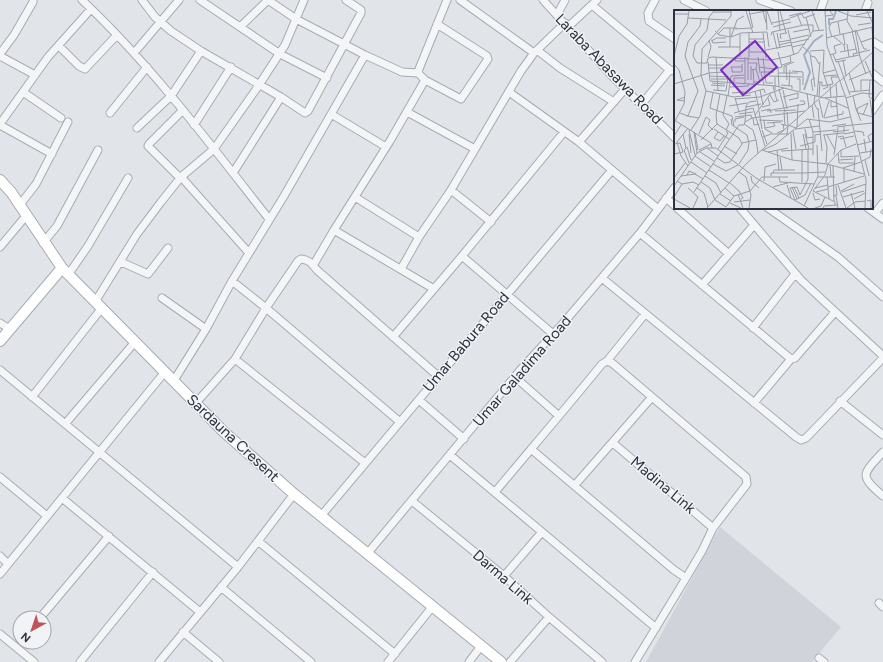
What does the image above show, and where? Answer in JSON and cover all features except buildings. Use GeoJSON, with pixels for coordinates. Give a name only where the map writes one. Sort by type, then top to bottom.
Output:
{"type":"FeatureCollection","features":[{"type":"Feature","properties":{"kind":"street"},"geometry":{"type":"LineString","coordinates":[[82,0],[147,67],[269,219]]}},
{"type":"Feature","properties":{"kind":"street"},"geometry":{"type":"LineString","coordinates":[[142,0],[161,23],[201,51],[306,113],[346,44],[361,12],[346,0]]}},
{"type":"Feature","properties":{"kind":"street"},"geometry":{"type":"LineString","coordinates":[[134,53],[179,0]]}},
{"type":"Feature","properties":{"kind":"street"},"geometry":{"type":"LineString","coordinates":[[200,0],[280,54],[327,78]]}},
{"type":"Feature","properties":{"kind":"street"},"geometry":{"type":"LineString","coordinates":[[240,27],[268,0],[296,19],[365,55],[402,72],[418,73],[425,80],[462,99],[488,61],[487,56],[437,24]]}},
{"type":"Feature","properties":{"kind":"street"},"geometry":{"type":"LineString","coordinates":[[32,397],[98,305],[137,234],[181,177],[214,149],[280,54],[304,0]]}},
{"type":"Feature","properties":{"kind":"street"},"geometry":{"type":"LineString","coordinates":[[418,73],[418,69],[447,0]]}},
{"type":"Feature","properties":{"kind":"street"},"geometry":{"type":"LineString","coordinates":[[460,0],[560,68],[614,102]]}},
{"type":"Feature","properties":{"kind":"street","name":"Laraba Abasawa Road"},"geometry":{"type":"LineString","coordinates":[[543,0],[567,25],[591,54],[674,137]]}},
{"type":"Feature","properties":{"kind":"street"},"geometry":{"type":"LineString","coordinates":[[557,15],[565,0]]}},
{"type":"Feature","properties":{"kind":"street"},"geometry":{"type":"LineString","coordinates":[[655,0],[648,14],[649,21],[674,38]]}},
{"type":"Feature","properties":{"kind":"street"},"geometry":{"type":"LineString","coordinates":[[760,0],[775,3],[789,10]]}},
{"type":"Feature","properties":{"kind":"street"},"geometry":{"type":"LineString","coordinates":[[820,10],[824,0]]}},
{"type":"Feature","properties":{"kind":"street"},"geometry":{"type":"LineString","coordinates":[[689,1],[704,10]]}},
{"type":"Feature","properties":{"kind":"street"},"geometry":{"type":"LineString","coordinates":[[33,2],[14,35],[0,55],[35,75]]}},
{"type":"Feature","properties":{"kind":"street"},"geometry":{"type":"LineString","coordinates":[[401,269],[419,237],[451,190],[509,92],[536,52],[594,3],[673,71],[641,105]]}},
{"type":"Feature","properties":{"kind":"street"},"geometry":{"type":"LineString","coordinates":[[864,10],[868,3]]}},
{"type":"Feature","properties":{"kind":"street"},"geometry":{"type":"LineString","coordinates":[[52,154],[0,125],[48,57],[60,46],[91,9]]}},
{"type":"Feature","properties":{"kind":"street"},"geometry":{"type":"LineString","coordinates":[[60,46],[79,66],[85,69],[116,36]]}},
{"type":"Feature","properties":{"kind":"street"},"geometry":{"type":"LineString","coordinates":[[873,42],[883,48]]}},
{"type":"Feature","properties":{"kind":"street"},"geometry":{"type":"LineString","coordinates":[[137,128],[171,96],[201,51]]}},
{"type":"Feature","properties":{"kind":"street"},"geometry":{"type":"LineString","coordinates":[[173,382],[206,329],[232,281],[365,55]]}},
{"type":"Feature","properties":{"kind":"street"},"geometry":{"type":"LineString","coordinates":[[110,113],[147,67]]}},
{"type":"Feature","properties":{"kind":"street"},"geometry":{"type":"LineString","coordinates":[[194,125],[230,67]]}},
{"type":"Feature","properties":{"kind":"street"},"geometry":{"type":"LineString","coordinates":[[873,74],[883,82]]}},
{"type":"Feature","properties":{"kind":"street"},"geometry":{"type":"LineString","coordinates":[[314,264],[386,147],[425,80]]}},
{"type":"Feature","properties":{"kind":"street"},"geometry":{"type":"LineString","coordinates":[[579,142],[625,89]]}},
{"type":"Feature","properties":{"kind":"street"},"geometry":{"type":"LineString","coordinates":[[23,92],[61,118]]}},
{"type":"Feature","properties":{"kind":"street"},"geometry":{"type":"LineString","coordinates":[[509,92],[579,142],[658,209]]}},
{"type":"Feature","properties":{"kind":"street"},"geometry":{"type":"LineString","coordinates":[[873,110],[883,95]]}},
{"type":"Feature","properties":{"kind":"street"},"geometry":{"type":"LineString","coordinates":[[233,173],[281,97]]}},
{"type":"Feature","properties":{"kind":"street"},"geometry":{"type":"LineString","coordinates":[[182,110],[148,146],[181,177],[249,253]]}},
{"type":"Feature","properties":{"kind":"street"},"geometry":{"type":"LineString","coordinates":[[407,112],[475,149]]}},
{"type":"Feature","properties":{"kind":"street"},"geometry":{"type":"LineString","coordinates":[[331,114],[386,147]]}},
{"type":"Feature","properties":{"kind":"street"},"geometry":{"type":"LineString","coordinates":[[19,206],[36,184],[68,122]]}},
{"type":"Feature","properties":{"kind":"street"},"geometry":{"type":"LineString","coordinates":[[393,336],[491,222],[564,132]]}},
{"type":"Feature","properties":{"kind":"street"},"geometry":{"type":"LineString","coordinates":[[44,243],[57,226],[98,150]]}},
{"type":"Feature","properties":{"kind":"street","name":"Umar Babura Road"},"geometry":{"type":"LineString","coordinates":[[321,516],[506,294],[612,170]]}},
{"type":"Feature","properties":{"kind":"street"},"geometry":{"type":"LineString","coordinates":[[0,341],[88,246],[128,178]]}},
{"type":"Feature","properties":{"kind":"street","name":"Sardauna Cresent"},"geometry":{"type":"LineString","coordinates":[[0,180],[65,271],[164,373],[242,450],[500,662]]}},
{"type":"Feature","properties":{"kind":"street","name":"Umar Galadima Road"},"geometry":{"type":"LineString","coordinates":[[367,554],[515,376],[602,278],[674,188]]}},
{"type":"Feature","properties":{"kind":"street"},"geometry":{"type":"LineString","coordinates":[[451,190],[491,222]]}},
{"type":"Feature","properties":{"kind":"street"},"geometry":{"type":"LineString","coordinates":[[355,197],[419,237]]}},
{"type":"Feature","properties":{"kind":"street"},"geometry":{"type":"LineString","coordinates":[[666,198],[674,205]]}},
{"type":"Feature","properties":{"kind":"street"},"geometry":{"type":"LineString","coordinates":[[875,213],[883,203]]}},
{"type":"Feature","properties":{"kind":"street"},"geometry":{"type":"LineString","coordinates":[[678,209],[729,254]]}},
{"type":"Feature","properties":{"kind":"street"},"geometry":{"type":"LineString","coordinates":[[602,278],[796,437],[801,440],[806,438],[840,400],[883,357],[795,274],[741,209]]}},
{"type":"Feature","properties":{"kind":"street"},"geometry":{"type":"LineString","coordinates":[[769,209],[838,257],[883,297]]}},
{"type":"Feature","properties":{"kind":"street"},"geometry":{"type":"LineString","coordinates":[[869,209],[883,219]]}},
{"type":"Feature","properties":{"kind":"street"},"geometry":{"type":"LineString","coordinates":[[0,247],[26,216]]}},
{"type":"Feature","properties":{"kind":"street"},"geometry":{"type":"LineString","coordinates":[[702,285],[754,226]]}},
{"type":"Feature","properties":{"kind":"street"},"geometry":{"type":"LineString","coordinates":[[334,230],[434,289]]}},
{"type":"Feature","properties":{"kind":"street"},"geometry":{"type":"LineString","coordinates":[[640,232],[791,359]]}},
{"type":"Feature","properties":{"kind":"street"},"geometry":{"type":"LineString","coordinates":[[121,262],[148,274],[168,248]]}},
{"type":"Feature","properties":{"kind":"street"},"geometry":{"type":"LineString","coordinates":[[462,256],[553,334]]}},
{"type":"Feature","properties":{"kind":"street"},"geometry":{"type":"LineString","coordinates":[[195,404],[235,359],[266,308],[301,258],[314,264],[318,271],[438,376]]}},
{"type":"Feature","properties":{"kind":"street"},"geometry":{"type":"LineString","coordinates":[[753,328],[795,274]]}},
{"type":"Feature","properties":{"kind":"street"},"geometry":{"type":"LineString","coordinates":[[232,281],[400,422]]}},
{"type":"Feature","properties":{"kind":"street"},"geometry":{"type":"LineString","coordinates":[[162,298],[206,329]]}},
{"type":"Feature","properties":{"kind":"street"},"geometry":{"type":"LineString","coordinates":[[754,403],[791,359],[795,358],[835,312]]}},
{"type":"Feature","properties":{"kind":"street"},"geometry":{"type":"LineString","coordinates":[[495,492],[602,364],[607,361],[645,314]]}},
{"type":"Feature","properties":{"kind":"street"},"geometry":{"type":"LineString","coordinates":[[0,323],[10,329]]}},
{"type":"Feature","properties":{"kind":"street"},"geometry":{"type":"LineString","coordinates":[[65,424],[135,342]]}},
{"type":"Feature","properties":{"kind":"street"},"geometry":{"type":"LineString","coordinates":[[235,359],[366,463]]}},
{"type":"Feature","properties":{"kind":"street"},"geometry":{"type":"LineString","coordinates":[[607,361],[612,363],[746,477],[747,484],[713,528],[702,551],[635,662]]}},
{"type":"Feature","properties":{"kind":"street"},"geometry":{"type":"LineString","coordinates":[[0,370],[238,567]]}},
{"type":"Feature","properties":{"kind":"street"},"geometry":{"type":"LineString","coordinates":[[0,574],[164,373]]}},
{"type":"Feature","properties":{"kind":"street"},"geometry":{"type":"LineString","coordinates":[[515,376],[559,416]]}},
{"type":"Feature","properties":{"kind":"street"},"geometry":{"type":"LineString","coordinates":[[575,485],[652,397]]}},
{"type":"Feature","properties":{"kind":"street"},"geometry":{"type":"LineString","coordinates":[[419,400],[464,439]]}},
{"type":"Feature","properties":{"kind":"street"},"geometry":{"type":"LineString","coordinates":[[840,400],[883,435]]}},
{"type":"Feature","properties":{"kind":"street","name":"Madina Link"},"geometry":{"type":"LineString","coordinates":[[613,443],[713,528]]}},
{"type":"Feature","properties":{"kind":"street"},"geometry":{"type":"LineString","coordinates":[[531,448],[674,570],[686,578]]}},
{"type":"Feature","properties":{"kind":"street"},"geometry":{"type":"LineString","coordinates":[[883,452],[867,470],[865,478],[868,484],[883,496]]}},
{"type":"Feature","properties":{"kind":"street"},"geometry":{"type":"LineString","coordinates":[[450,455],[656,628]]}},
{"type":"Feature","properties":{"kind":"street"},"geometry":{"type":"LineString","coordinates":[[0,477],[47,516]]}},
{"type":"Feature","properties":{"kind":"street"},"geometry":{"type":"LineString","coordinates":[[159,662],[238,567],[294,494]]}},
{"type":"Feature","properties":{"kind":"street"},"geometry":{"type":"LineString","coordinates":[[62,498],[200,612]]}},
{"type":"Feature","properties":{"kind":"street","name":"Darma Link"},"geometry":{"type":"LineString","coordinates":[[412,501],[504,576],[602,662]]}},
{"type":"Feature","properties":{"kind":"street"},"geometry":{"type":"LineString","coordinates":[[504,576],[542,532]]}},
{"type":"Feature","properties":{"kind":"street"},"geometry":{"type":"LineString","coordinates":[[47,610],[109,536]]}},
{"type":"Feature","properties":{"kind":"street"},"geometry":{"type":"LineString","coordinates":[[258,541],[394,654]]}},
{"type":"Feature","properties":{"kind":"street"},"geometry":{"type":"LineString","coordinates":[[0,556],[8,564]]}},
{"type":"Feature","properties":{"kind":"street"},"geometry":{"type":"LineString","coordinates":[[80,662],[153,572]]}},
{"type":"Feature","properties":{"kind":"street"},"geometry":{"type":"LineString","coordinates":[[221,587],[311,662]]}},
{"type":"Feature","properties":{"kind":"street"},"geometry":{"type":"LineString","coordinates":[[388,662],[433,606]]}},
{"type":"Feature","properties":{"kind":"street"},"geometry":{"type":"LineString","coordinates":[[510,662],[549,617]]}},
{"type":"Feature","properties":{"kind":"street"},"geometry":{"type":"LineString","coordinates":[[183,632],[219,662]]}},
{"type":"Feature","properties":{"kind":"street"},"geometry":{"type":"LineString","coordinates":[[0,634],[12,641]]}},
{"type":"Feature","properties":{"kind":"street"},"geometry":{"type":"LineString","coordinates":[[469,662],[481,646]]}},
{"type":"Feature","properties":{"kind":"street"},"geometry":{"type":"LineString","coordinates":[[23,650],[34,662]]}},
{"type":"Feature","properties":{"kind":"shaded area"},"geometry":{"type":"Polygon","coordinates":[[[720,527],[841,627],[812,662],[646,662],[720,527]]]}}]}
